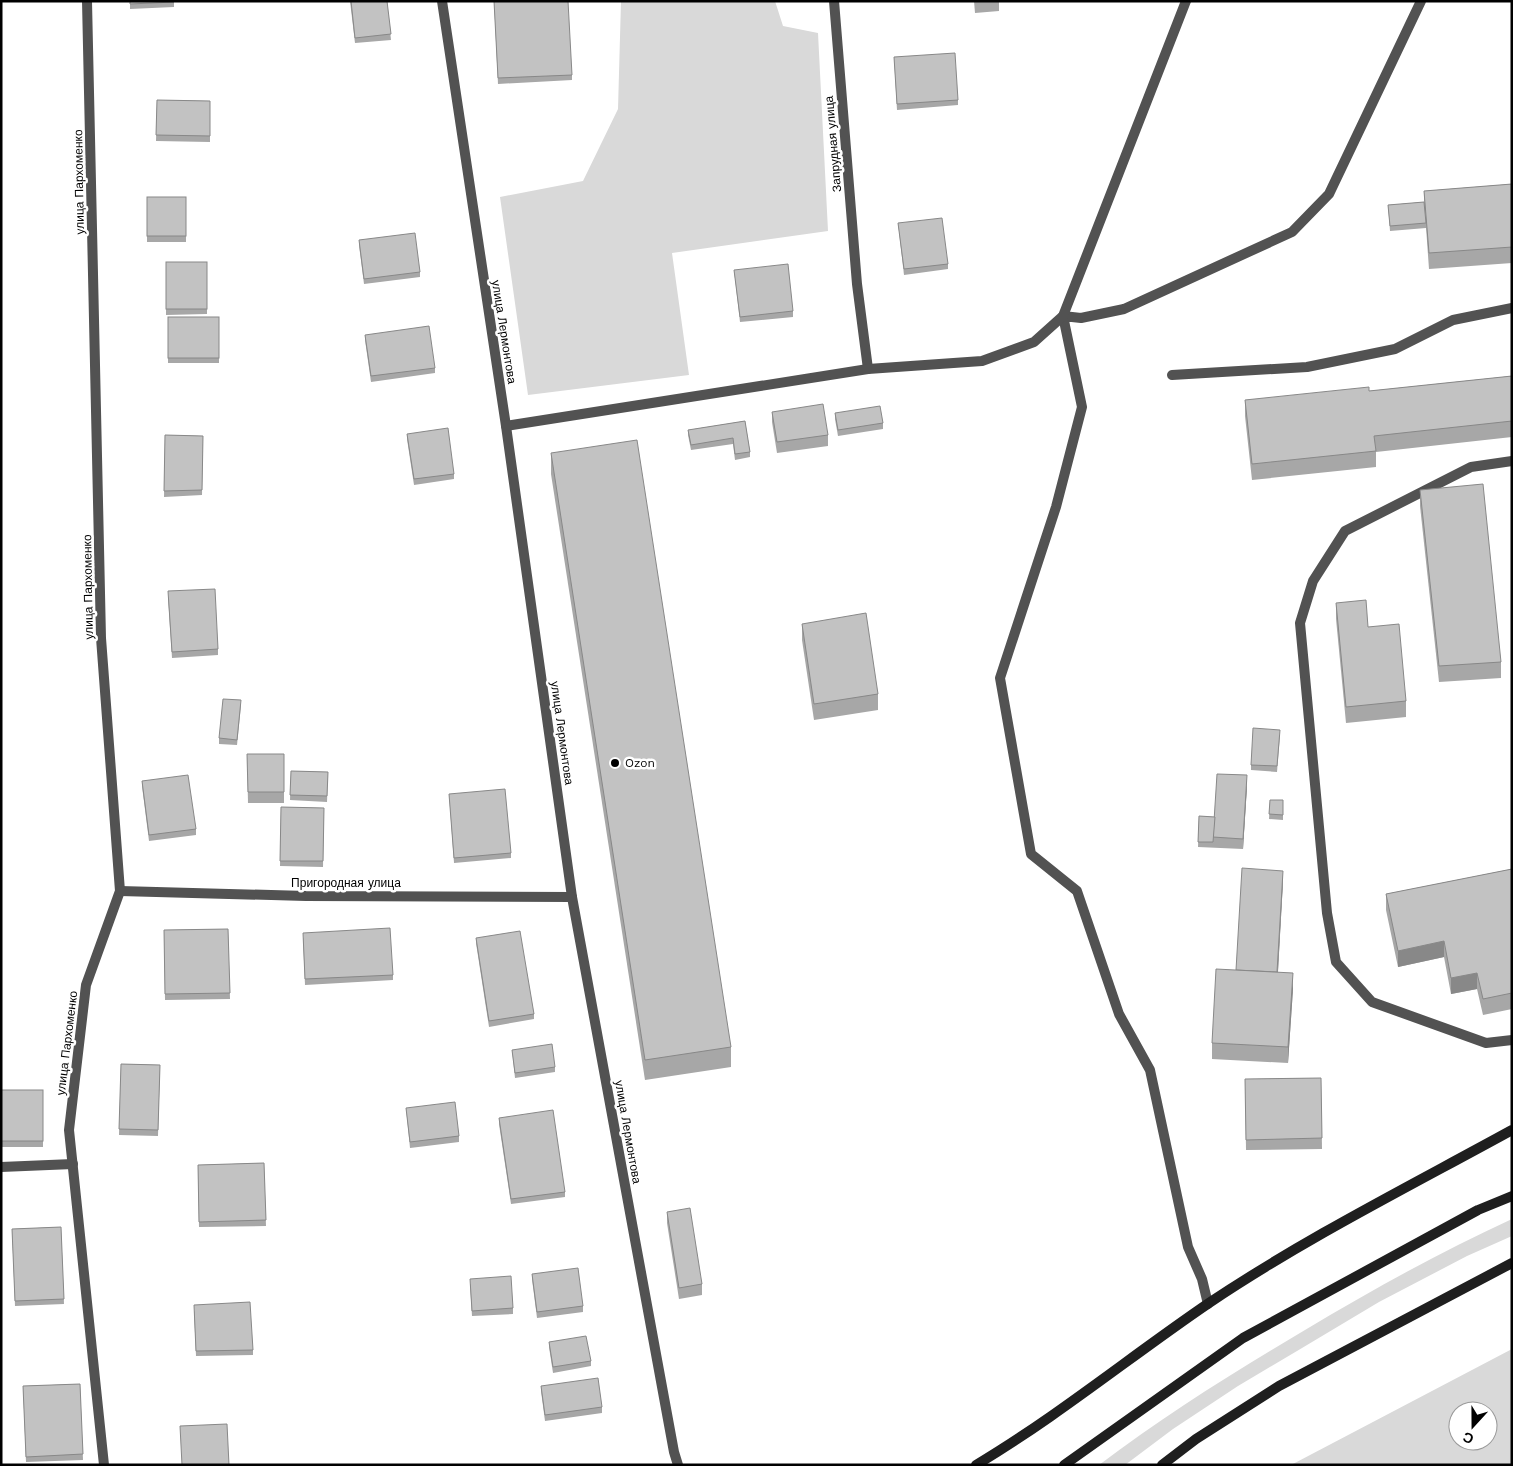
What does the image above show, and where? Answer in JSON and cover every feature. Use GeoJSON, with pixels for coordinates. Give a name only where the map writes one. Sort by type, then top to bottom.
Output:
{"type":"FeatureCollection","features":[{"type":"Feature","properties":{"kind":"main road"},"geometry":{"type":"LineString","coordinates":[[976,1465],[1017,1440],[1208,1304],[1251,1276],[1357,1214],[1512,1130]]}},
{"type":"Feature","properties":{"kind":"main road"},"geometry":{"type":"LineString","coordinates":[[1064,1465],[1243,1338],[1478,1210],[1512,1196]]}},
{"type":"Feature","properties":{"kind":"main road"},"geometry":{"type":"LineString","coordinates":[[1162,1465],[1196,1439],[1279,1386],[1512,1263]]}},
{"type":"Feature","properties":{"kind":"street","name":"улица Пархоменко"},"geometry":{"type":"LineString","coordinates":[[87,1],[101,638],[120,891],[86,984],[69,1130],[104,1465]]}},
{"type":"Feature","properties":{"kind":"street","name":"улица Лермонтова"},"geometry":{"type":"LineString","coordinates":[[442,1],[506,426],[572,897],[674,1452],[678,1465]]}},
{"type":"Feature","properties":{"kind":"street","name":"Запрудная улица"},"geometry":{"type":"LineString","coordinates":[[834,1],[857,284],[868,369]]}},
{"type":"Feature","properties":{"kind":"street"},"geometry":{"type":"LineString","coordinates":[[506,426],[868,369],[982,361],[1034,342],[1063,316],[1186,1]]}},
{"type":"Feature","properties":{"kind":"street"},"geometry":{"type":"LineString","coordinates":[[1063,316],[1081,318],[1124,310],[1292,232],[1329,194],[1421,1]]}},
{"type":"Feature","properties":{"kind":"street"},"geometry":{"type":"LineString","coordinates":[[1172,375],[1307,367],[1395,349],[1453,320],[1512,308]]}},
{"type":"Feature","properties":{"kind":"street"},"geometry":{"type":"LineString","coordinates":[[1063,316],[1082,407],[1056,507],[1000,678],[1031,854],[1077,891],[1119,1014],[1150,1070],[1188,1247],[1202,1279],[1208,1304]]}},
{"type":"Feature","properties":{"kind":"street"},"geometry":{"type":"LineString","coordinates":[[1512,461],[1470,467],[1346,532],[1313,581],[1300,623],[1327,913],[1336,962],[1372,1002],[1486,1044],[1512,1040]]}},
{"type":"Feature","properties":{"kind":"street","name":"Пригородная улица"},"geometry":{"type":"LineString","coordinates":[[120,891],[306,896],[572,897]]}},
{"type":"Feature","properties":{"kind":"street"},"geometry":{"type":"LineString","coordinates":[[1,1167],[72,1164]]}},
{"type":"Feature","properties":{"kind":"shaded area"},"geometry":{"type":"Polygon","coordinates":[[[621,1],[775,1],[783,26],[818,33],[828,231],[672,253],[689,375],[528,395],[500,197],[583,181],[618,109],[621,1]]]}},
{"type":"Feature","properties":{"kind":"shaded area"},"geometry":{"type":"Polygon","coordinates":[[[1512,1219],[1512,1236],[1467,1256],[1379,1302],[1238,1386],[1173,1429],[1125,1465],[1099,1465],[1200,1394],[1355,1300],[1512,1219]]]}},
{"type":"Feature","properties":{"kind":"shaded area"},"geometry":{"type":"Polygon","coordinates":[[[1512,1349],[1512,1465],[1291,1465],[1512,1349]]]}},
{"type":"Feature","properties":{"kind":"building"},"geometry":{"type":"Polygon","coordinates":[[[130,1],[174,1],[174,2],[130,4],[130,1]]]}},
{"type":"Feature","properties":{"kind":"building"},"geometry":{"type":"Polygon","coordinates":[[[351,1],[387,1],[391,34],[355,38],[351,1]]]}},
{"type":"Feature","properties":{"kind":"building"},"geometry":{"type":"Polygon","coordinates":[[[494,1],[568,1],[572,75],[498,78],[494,1]]]}},
{"type":"Feature","properties":{"kind":"building"},"geometry":{"type":"Polygon","coordinates":[[[955,53],[958,100],[897,104],[894,57],[955,53]]]}},
{"type":"Feature","properties":{"kind":"building"},"geometry":{"type":"Polygon","coordinates":[[[157,100],[210,101],[210,136],[156,135],[157,100]]]}},
{"type":"Feature","properties":{"kind":"building"},"geometry":{"type":"Polygon","coordinates":[[[1512,184],[1512,247],[1429,253],[1424,191],[1512,184]]]}},
{"type":"Feature","properties":{"kind":"building"},"geometry":{"type":"Polygon","coordinates":[[[147,197],[186,197],[186,236],[147,236],[147,197]]]}},
{"type":"Feature","properties":{"kind":"building"},"geometry":{"type":"Polygon","coordinates":[[[1424,202],[1426,223],[1390,226],[1388,205],[1424,202]]]}},
{"type":"Feature","properties":{"kind":"building"},"geometry":{"type":"Polygon","coordinates":[[[942,218],[948,264],[904,269],[898,223],[942,218]]]}},
{"type":"Feature","properties":{"kind":"building"},"geometry":{"type":"Polygon","coordinates":[[[415,233],[420,272],[364,279],[359,240],[415,233]]]}},
{"type":"Feature","properties":{"kind":"building"},"geometry":{"type":"Polygon","coordinates":[[[166,262],[207,262],[207,309],[166,309],[166,262]]]}},
{"type":"Feature","properties":{"kind":"building"},"geometry":{"type":"Polygon","coordinates":[[[788,264],[793,311],[740,317],[734,270],[788,264]]]}},
{"type":"Feature","properties":{"kind":"building"},"geometry":{"type":"Polygon","coordinates":[[[168,317],[219,317],[219,358],[168,358],[168,317]]]}},
{"type":"Feature","properties":{"kind":"building"},"geometry":{"type":"Polygon","coordinates":[[[429,326],[435,368],[371,376],[365,335],[429,326]]]}},
{"type":"Feature","properties":{"kind":"building"},"geometry":{"type":"Polygon","coordinates":[[[1512,376],[1512,421],[1374,436],[1376,451],[1252,464],[1245,400],[1369,387],[1369,391],[1512,376]]]}},
{"type":"Feature","properties":{"kind":"building"},"geometry":{"type":"Polygon","coordinates":[[[823,404],[828,435],[777,442],[772,412],[823,404]]]}},
{"type":"Feature","properties":{"kind":"building"},"geometry":{"type":"Polygon","coordinates":[[[880,406],[883,423],[838,430],[835,413],[880,406]]]}},
{"type":"Feature","properties":{"kind":"building"},"geometry":{"type":"Polygon","coordinates":[[[745,421],[750,452],[735,454],[733,438],[691,445],[688,430],[745,421]]]}},
{"type":"Feature","properties":{"kind":"building"},"geometry":{"type":"Polygon","coordinates":[[[448,428],[454,474],[414,479],[407,434],[448,428]]]}},
{"type":"Feature","properties":{"kind":"building"},"geometry":{"type":"Polygon","coordinates":[[[165,435],[203,436],[202,490],[164,491],[165,435]]]}},
{"type":"Feature","properties":{"kind":"building"},"geometry":{"type":"Polygon","coordinates":[[[637,440],[731,1047],[645,1060],[551,453],[637,440]]]}},
{"type":"Feature","properties":{"kind":"building"},"geometry":{"type":"Polygon","coordinates":[[[1483,484],[1501,662],[1439,666],[1420,490],[1483,484]]]}},
{"type":"Feature","properties":{"kind":"building"},"geometry":{"type":"Polygon","coordinates":[[[215,589],[218,649],[172,652],[168,591],[215,589]]]}},
{"type":"Feature","properties":{"kind":"building"},"geometry":{"type":"Polygon","coordinates":[[[1366,600],[1368,627],[1399,624],[1406,701],[1346,707],[1336,603],[1366,600]]]}},
{"type":"Feature","properties":{"kind":"building"},"geometry":{"type":"Polygon","coordinates":[[[866,613],[878,694],[814,704],[802,624],[866,613]]]}},
{"type":"Feature","properties":{"kind":"building"},"geometry":{"type":"Polygon","coordinates":[[[223,699],[241,700],[237,740],[219,738],[223,699]]]}},
{"type":"Feature","properties":{"kind":"building"},"geometry":{"type":"Polygon","coordinates":[[[1253,728],[1280,730],[1277,766],[1251,765],[1253,728]]]}},
{"type":"Feature","properties":{"kind":"building"},"geometry":{"type":"Polygon","coordinates":[[[247,754],[284,754],[284,792],[248,792],[247,754]]]}},
{"type":"Feature","properties":{"kind":"building"},"geometry":{"type":"Polygon","coordinates":[[[291,771],[328,772],[327,796],[290,795],[291,771]]]}},
{"type":"Feature","properties":{"kind":"building"},"geometry":{"type":"Polygon","coordinates":[[[1217,774],[1247,775],[1243,839],[1213,837],[1217,774]]]}},
{"type":"Feature","properties":{"kind":"building"},"geometry":{"type":"Polygon","coordinates":[[[188,775],[196,829],[149,835],[142,781],[188,775]]]}},
{"type":"Feature","properties":{"kind":"building"},"geometry":{"type":"Polygon","coordinates":[[[505,789],[511,853],[454,858],[449,794],[505,789]]]}},
{"type":"Feature","properties":{"kind":"building"},"geometry":{"type":"Polygon","coordinates":[[[1270,800],[1283,800],[1283,815],[1269,814],[1270,800]]]}},
{"type":"Feature","properties":{"kind":"building"},"geometry":{"type":"Polygon","coordinates":[[[281,807],[324,808],[323,861],[280,861],[281,807]]]}},
{"type":"Feature","properties":{"kind":"building"},"geometry":{"type":"Polygon","coordinates":[[[1199,816],[1215,817],[1213,842],[1198,842],[1199,816]]]}},
{"type":"Feature","properties":{"kind":"building"},"geometry":{"type":"Polygon","coordinates":[[[1242,868],[1283,871],[1277,972],[1236,970],[1242,868]]]}},
{"type":"Feature","properties":{"kind":"building"},"geometry":{"type":"Polygon","coordinates":[[[1512,869],[1512,993],[1483,999],[1477,973],[1451,978],[1444,941],[1398,951],[1386,894],[1512,869]]]}},
{"type":"Feature","properties":{"kind":"building"},"geometry":{"type":"Polygon","coordinates":[[[390,928],[393,975],[305,979],[303,933],[390,928]]]}},
{"type":"Feature","properties":{"kind":"building"},"geometry":{"type":"Polygon","coordinates":[[[228,929],[230,993],[165,994],[164,930],[228,929]]]}},
{"type":"Feature","properties":{"kind":"building"},"geometry":{"type":"Polygon","coordinates":[[[520,931],[534,1014],[489,1021],[476,938],[520,931]]]}},
{"type":"Feature","properties":{"kind":"building"},"geometry":{"type":"Polygon","coordinates":[[[1216,969],[1293,973],[1288,1047],[1212,1043],[1216,969]]]}},
{"type":"Feature","properties":{"kind":"building"},"geometry":{"type":"Polygon","coordinates":[[[552,1044],[555,1067],[515,1073],[512,1050],[552,1044]]]}},
{"type":"Feature","properties":{"kind":"building"},"geometry":{"type":"Polygon","coordinates":[[[121,1064],[160,1065],[158,1130],[119,1129],[121,1064]]]}},
{"type":"Feature","properties":{"kind":"building"},"geometry":{"type":"Polygon","coordinates":[[[1321,1078],[1322,1138],[1246,1140],[1245,1079],[1321,1078]]]}},
{"type":"Feature","properties":{"kind":"building"},"geometry":{"type":"Polygon","coordinates":[[[1,1090],[43,1090],[43,1141],[1,1141],[1,1090]]]}},
{"type":"Feature","properties":{"kind":"building"},"geometry":{"type":"Polygon","coordinates":[[[455,1102],[459,1136],[410,1142],[406,1108],[455,1102]]]}},
{"type":"Feature","properties":{"kind":"building"},"geometry":{"type":"Polygon","coordinates":[[[553,1110],[565,1192],[511,1199],[499,1118],[553,1110]]]}},
{"type":"Feature","properties":{"kind":"building"},"geometry":{"type":"Polygon","coordinates":[[[264,1163],[266,1220],[199,1222],[198,1165],[264,1163]]]}},
{"type":"Feature","properties":{"kind":"building"},"geometry":{"type":"Polygon","coordinates":[[[690,1208],[702,1284],[679,1288],[667,1212],[690,1208]]]}},
{"type":"Feature","properties":{"kind":"building"},"geometry":{"type":"Polygon","coordinates":[[[61,1227],[64,1299],[15,1301],[12,1229],[61,1227]]]}},
{"type":"Feature","properties":{"kind":"building"},"geometry":{"type":"Polygon","coordinates":[[[578,1268],[583,1306],[537,1312],[532,1274],[578,1268]]]}},
{"type":"Feature","properties":{"kind":"building"},"geometry":{"type":"Polygon","coordinates":[[[511,1276],[513,1308],[472,1311],[470,1279],[511,1276]]]}},
{"type":"Feature","properties":{"kind":"building"},"geometry":{"type":"Polygon","coordinates":[[[250,1302],[253,1350],[196,1351],[194,1305],[250,1302]]]}},
{"type":"Feature","properties":{"kind":"building"},"geometry":{"type":"Polygon","coordinates":[[[586,1336],[591,1361],[553,1367],[549,1342],[586,1336]]]}},
{"type":"Feature","properties":{"kind":"building"},"geometry":{"type":"Polygon","coordinates":[[[598,1378],[602,1407],[545,1415],[541,1386],[598,1378]]]}},
{"type":"Feature","properties":{"kind":"building"},"geometry":{"type":"Polygon","coordinates":[[[80,1384],[83,1454],[26,1457],[23,1386],[80,1384]]]}},
{"type":"Feature","properties":{"kind":"building"},"geometry":{"type":"Polygon","coordinates":[[[227,1424],[229,1465],[182,1465],[180,1426],[227,1424]]]}},
{"type":"Feature","properties":{"kind":"place","name":"Ozon"},"geometry":{"type":"Point","coordinates":[615,763]}}]}
